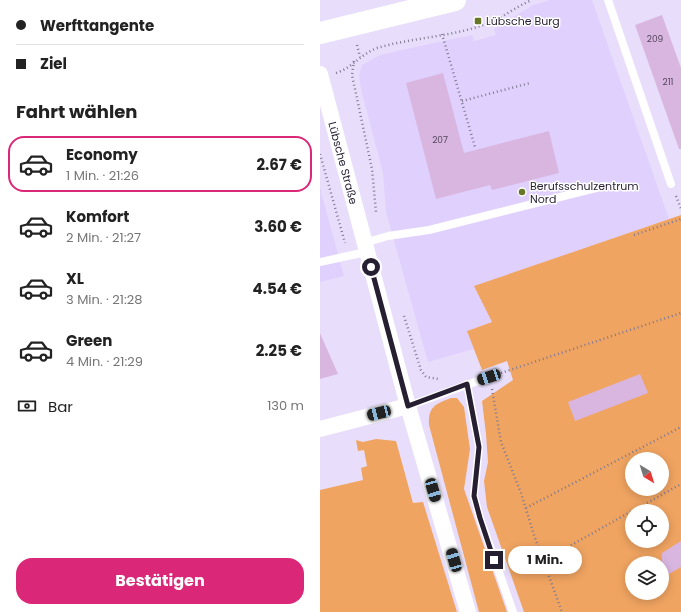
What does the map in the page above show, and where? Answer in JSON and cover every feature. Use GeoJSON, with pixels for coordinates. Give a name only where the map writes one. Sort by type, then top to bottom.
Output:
{"type":"FeatureCollection","features":[{"type":"Feature","properties":{"kind":"street"},"geometry":{"type":"LineString","coordinates":[[320,33],[455,0]]}},
{"type":"Feature","properties":{"kind":"street","name":"Lübsche Straße"},"geometry":{"type":"LineString","coordinates":[[320,75],[408,406],[468,612]]}},
{"type":"Feature","properties":{"kind":"street"},"geometry":{"type":"LineString","coordinates":[[320,429],[408,406]]}},
{"type":"Feature","properties":{"kind":"lane"},"geometry":{"type":"LineString","coordinates":[[608,0],[671,184]]}},
{"type":"Feature","properties":{"kind":"lane"},"geometry":{"type":"LineString","coordinates":[[320,262],[348,256],[388,236],[429,230],[604,186]]}},
{"type":"Feature","properties":{"kind":"lane"},"geometry":{"type":"LineString","coordinates":[[408,406],[489,377]]}},
{"type":"Feature","properties":{"kind":"lane"},"geometry":{"type":"LineString","coordinates":[[467,384],[479,447],[474,496],[480,518],[514,612]]}},
{"type":"Feature","properties":{"kind":"path"},"geometry":{"type":"LineString","coordinates":[[320,75],[344,71],[350,67],[354,61],[376,49],[492,22],[532,0]]}},
{"type":"Feature","properties":{"kind":"path"},"geometry":{"type":"LineString","coordinates":[[442,34],[475,147]]}},
{"type":"Feature","properties":{"kind":"path"},"geometry":{"type":"LineString","coordinates":[[462,101],[530,83]]}},
{"type":"Feature","properties":{"kind":"path"},"geometry":{"type":"LineString","coordinates":[[320,154],[348,256]]}},
{"type":"Feature","properties":{"kind":"path"},"geometry":{"type":"LineString","coordinates":[[634,235],[681,219]]}},
{"type":"Feature","properties":{"kind":"path"},"geometry":{"type":"LineString","coordinates":[[562,612],[543,561],[511,463],[501,442],[489,377],[681,313]]}},
{"type":"Feature","properties":{"kind":"path"},"geometry":{"type":"LineString","coordinates":[[526,508],[681,428]]}},
{"type":"Feature","properties":{"kind":"path"},"geometry":{"type":"LineString","coordinates":[[645,504],[681,484]]}},
{"type":"Feature","properties":{"kind":"path"},"geometry":{"type":"LineString","coordinates":[[543,561],[625,515]]}},
{"type":"Feature","properties":{"kind":"shaded area","name":"Berufsschulzentrum Nord"},"geometry":{"type":"Polygon","coordinates":[[[550,0],[592,0],[669,219],[475,286],[492,322],[467,331],[474,349],[428,362],[386,212],[383,173],[361,89],[359,75],[362,65],[380,55],[438,42],[472,35],[474,41],[496,35],[494,29],[533,5],[550,0]]]}},
{"type":"Feature","properties":{"kind":"shaded area"},"geometry":{"type":"Polygon","coordinates":[[[320,188],[344,276],[320,282],[320,188]]]}},
{"type":"Feature","properties":{"kind":"shaded area"},"geometry":{"type":"Polygon","coordinates":[[[681,215],[681,612],[524,612],[487,507],[484,481],[488,462],[482,401],[513,380],[507,361],[482,370],[467,331],[492,322],[474,286],[681,215]]]}},
{"type":"Feature","properties":{"kind":"shaded area"},"geometry":{"type":"Polygon","coordinates":[[[451,398],[457,398],[464,407],[470,449],[464,489],[507,612],[479,612],[429,425],[431,410],[437,404],[451,398]]]}},
{"type":"Feature","properties":{"kind":"shaded area"},"geometry":{"type":"Polygon","coordinates":[[[376,439],[396,441],[413,503],[423,502],[457,612],[320,612],[320,490],[363,480],[361,468],[367,466],[364,450],[358,451],[356,440],[363,442],[376,439]]]}},
{"type":"Feature","properties":{"kind":"building"},"geometry":{"type":"Polygon","coordinates":[[[662,15],[681,68],[681,149],[679,149],[635,25],[662,15]]]}},
{"type":"Feature","properties":{"kind":"building"},"geometry":{"type":"Polygon","coordinates":[[[443,73],[464,153],[549,131],[559,173],[492,190],[490,185],[436,199],[406,83],[443,73]]]}},
{"type":"Feature","properties":{"kind":"building"},"geometry":{"type":"Polygon","coordinates":[[[320,333],[338,374],[320,379],[320,333]]]}},
{"type":"Feature","properties":{"kind":"building"},"geometry":{"type":"Polygon","coordinates":[[[640,374],[648,393],[575,421],[568,402],[640,374]]]}},
{"type":"Feature","properties":{"kind":"building"},"geometry":{"type":"Polygon","coordinates":[[[681,541],[681,567],[669,574],[669,556],[662,556],[662,553],[681,541]]]}},
{"type":"Feature","properties":{"kind":"place","name":"Lübsche Burg"},"geometry":{"type":"Point","coordinates":[478,21]}},
{"type":"Feature","properties":{"kind":"place","name":"Berufsschulzentrum Nord"},"geometry":{"type":"Point","coordinates":[522,192]}},
{"type":"Feature","properties":{"kind":"route"},"geometry":{"type":"LineString","coordinates":[[371,267],[408,406],[467,384],[479,447],[478,472],[474,496],[494,560]]}}]}
